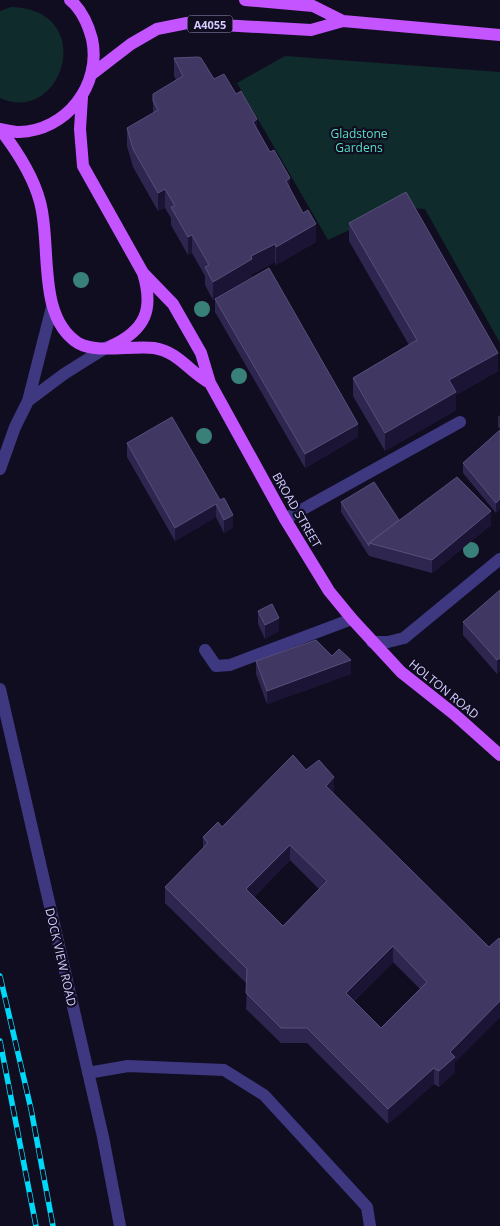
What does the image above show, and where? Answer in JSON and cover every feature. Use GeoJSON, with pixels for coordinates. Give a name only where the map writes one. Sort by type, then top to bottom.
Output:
{"type":"FeatureCollection","features":[{"type":"Feature","properties":{"kind":"main road"},"geometry":{"type":"LineString","coordinates":[[0,129],[19,132],[44,127],[66,115],[82,97],[92,74],[94,50],[89,26],[76,5],[70,0]]}},
{"type":"Feature","properties":{"kind":"main road","name":"A4055"},"geometry":{"type":"LineString","coordinates":[[245,0],[313,6],[343,21]]}},
{"type":"Feature","properties":{"kind":"main road","name":"A4055"},"geometry":{"type":"LineString","coordinates":[[92,74],[131,44],[157,29],[187,22],[311,30],[343,21],[500,35]]}},
{"type":"Feature","properties":{"kind":"main road","name":"BROAD STREET"},"geometry":{"type":"LineString","coordinates":[[82,97],[80,129],[83,166],[143,273],[149,292],[144,317],[139,328],[129,337],[107,348]]}},
{"type":"Feature","properties":{"kind":"main road","name":"BROAD STREET"},"geometry":{"type":"LineString","coordinates":[[0,129],[28,172],[40,202],[52,307],[60,327],[81,344],[107,348],[154,348],[178,356],[198,376],[210,383]]}},
{"type":"Feature","properties":{"kind":"main road","name":"BROAD STREET"},"geometry":{"type":"LineString","coordinates":[[143,273],[173,304],[201,353],[210,383],[311,564],[352,619],[372,642]]}},
{"type":"Feature","properties":{"kind":"main road","name":"HOLTON ROAD"},"geometry":{"type":"LineString","coordinates":[[372,642],[401,672],[454,714],[500,755]]}},
{"type":"Feature","properties":{"kind":"street"},"geometry":{"type":"LineString","coordinates":[[0,469],[15,427],[28,401],[52,307]]}},
{"type":"Feature","properties":{"kind":"street"},"geometry":{"type":"LineString","coordinates":[[28,401],[66,373],[107,348]]}},
{"type":"Feature","properties":{"kind":"street"},"geometry":{"type":"LineString","coordinates":[[285,519],[460,422]]}},
{"type":"Feature","properties":{"kind":"street"},"geometry":{"type":"LineString","coordinates":[[372,642],[388,642],[404,638],[500,559]]}},
{"type":"Feature","properties":{"kind":"street"},"geometry":{"type":"LineString","coordinates":[[205,650],[216,666],[230,665],[352,619]]}},
{"type":"Feature","properties":{"kind":"street","name":"DOCK VIEW ROAD"},"geometry":{"type":"LineString","coordinates":[[0,689],[88,1073],[120,1226]]}},
{"type":"Feature","properties":{"kind":"street"},"geometry":{"type":"LineString","coordinates":[[88,1073],[128,1066],[224,1070],[264,1095],[367,1207],[370,1226]]}},
{"type":"Feature","properties":{"kind":"green space"},"geometry":{"type":"Polygon","coordinates":[[[11,7],[38,13],[55,26],[63,44],[62,64],[54,82],[41,96],[22,102],[0,98],[0,11],[11,7]]]}},
{"type":"Feature","properties":{"kind":"green space","name":"Gladstone Gardens"},"geometry":{"type":"Polygon","coordinates":[[[285,56],[500,72],[500,343],[425,209],[398,207],[328,240],[237,83],[285,56]]]}},
{"type":"Feature","properties":{"kind":"building"},"geometry":{"type":"Polygon","coordinates":[[[174,58],[201,58],[214,79],[224,74],[236,94],[241,91],[257,119],[253,122],[270,152],[274,150],[290,178],[286,181],[303,213],[308,210],[316,224],[276,247],[275,244],[251,256],[252,259],[213,282],[205,267],[209,265],[192,235],[188,237],[171,207],[175,206],[165,189],[158,193],[133,149],[127,128],[158,110],[153,101],[153,94],[183,76],[174,58]]]}},
{"type":"Feature","properties":{"kind":"building"},"geometry":{"type":"Polygon","coordinates":[[[406,192],[498,353],[449,380],[456,392],[385,433],[353,378],[417,340],[349,223],[406,192]]]}},
{"type":"Feature","properties":{"kind":"building"},"geometry":{"type":"Polygon","coordinates":[[[269,268],[358,424],[305,454],[215,299],[269,268]]]}},
{"type":"Feature","properties":{"kind":"building"},"geometry":{"type":"Polygon","coordinates":[[[172,417],[220,500],[224,498],[233,515],[224,520],[216,504],[175,528],[127,443],[172,417]]]}},
{"type":"Feature","properties":{"kind":"building"},"geometry":{"type":"Polygon","coordinates":[[[500,430],[500,499],[496,503],[463,463],[500,430]]]}},
{"type":"Feature","properties":{"kind":"building"},"geometry":{"type":"Polygon","coordinates":[[[457,477],[491,511],[432,560],[369,543],[457,477]]]}},
{"type":"Feature","properties":{"kind":"building"},"geometry":{"type":"Polygon","coordinates":[[[374,482],[399,520],[369,543],[369,546],[341,502],[374,482]]]}},
{"type":"Feature","properties":{"kind":"building"},"geometry":{"type":"Polygon","coordinates":[[[500,590],[500,658],[497,660],[463,622],[500,590]]]}},
{"type":"Feature","properties":{"kind":"building"},"geometry":{"type":"Polygon","coordinates":[[[272,604],[279,618],[265,625],[258,611],[272,604]]]}},
{"type":"Feature","properties":{"kind":"building"},"geometry":{"type":"Polygon","coordinates":[[[316,640],[332,656],[339,649],[351,660],[267,691],[256,661],[316,640]]]}},
{"type":"Feature","properties":{"kind":"building"},"geometry":{"type":"Polygon","coordinates":[[[293,755],[306,770],[319,760],[334,777],[326,786],[489,947],[500,939],[500,1001],[450,1052],[455,1057],[439,1071],[434,1068],[388,1109],[307,1028],[281,1028],[246,993],[247,969],[165,887],[208,843],[203,837],[218,822],[222,827],[293,755]],[[290,845],[246,889],[283,926],[327,881],[290,845]],[[393,946],[346,993],[381,1028],[427,982],[393,946]]]}},
{"type":"Feature","properties":{"kind":"railway"},"geometry":{"type":"LineString","coordinates":[[0,976],[31,1109],[53,1226]]}},
{"type":"Feature","properties":{"kind":"railway"},"geometry":{"type":"LineString","coordinates":[[0,1041],[36,1226]]}}]}
